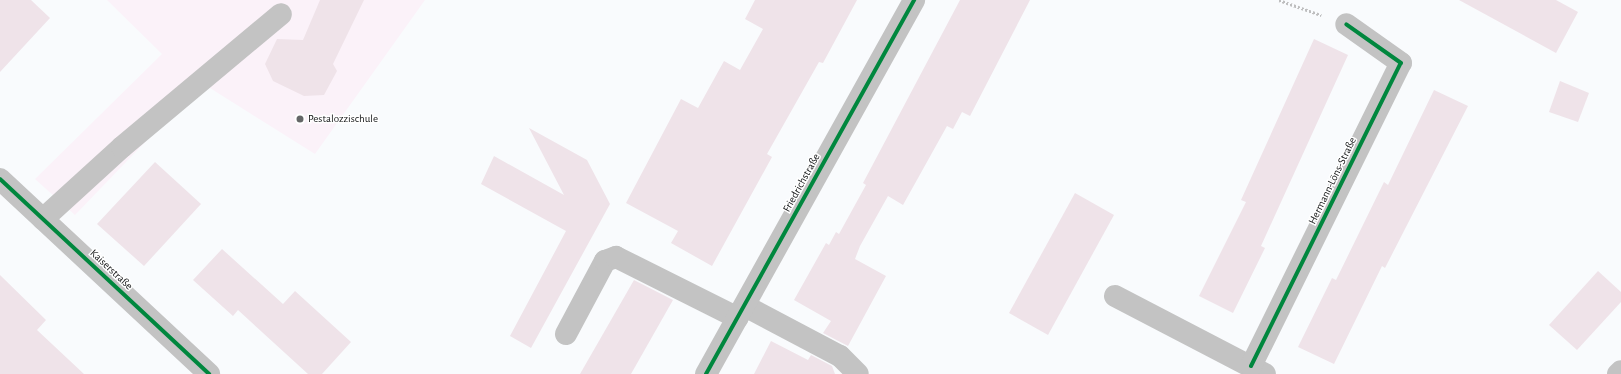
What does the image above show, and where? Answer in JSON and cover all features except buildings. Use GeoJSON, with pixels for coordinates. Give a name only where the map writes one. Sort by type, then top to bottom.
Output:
{"type":"FeatureCollection","features":[{"type":"Feature","properties":{"kind":"street","name":"Friedrichstraße"},"geometry":{"type":"LineString","coordinates":[[706,374],[914,0]]}},
{"type":"Feature","properties":{"kind":"street"},"geometry":{"type":"LineString","coordinates":[[43,219],[122,147],[281,14]]}},
{"type":"Feature","properties":{"kind":"street","name":"Hermann-Löns-Straße"},"geometry":{"type":"LineString","coordinates":[[1114,296],[1258,370],[1401,63],[1346,24]]}},
{"type":"Feature","properties":{"kind":"street","name":"Kaiserstraße"},"geometry":{"type":"LineString","coordinates":[[0,179],[210,374]]}},
{"type":"Feature","properties":{"kind":"street"},"geometry":{"type":"LineString","coordinates":[[566,334],[605,261],[616,257],[840,356],[858,374]]}},
{"type":"Feature","properties":{"kind":"street"},"geometry":{"type":"LineString","coordinates":[[1618,374],[1621,371]]}},
{"type":"Feature","properties":{"kind":"path"},"geometry":{"type":"LineString","coordinates":[[1279,0],[1346,24]]}},
{"type":"Feature","properties":{"kind":"shaded area","name":"Pestalozzischule"},"geometry":{"type":"Polygon","coordinates":[[[107,0],[425,0],[315,154],[202,83],[75,215],[35,179],[162,54],[107,0]]]}},
{"type":"Feature","properties":{"kind":"cycle path"},"geometry":{"type":"LineString","coordinates":[[706,374],[914,0]]}},
{"type":"Feature","properties":{"kind":"cycle path"},"geometry":{"type":"LineString","coordinates":[[1251,366],[1401,63],[1346,24]]}},
{"type":"Feature","properties":{"kind":"cycle path"},"geometry":{"type":"LineString","coordinates":[[0,179],[209,374]]}},
{"type":"Feature","properties":{"kind":"place","name":"Pestalozzischule"},"geometry":{"type":"Point","coordinates":[300,119]}}]}
